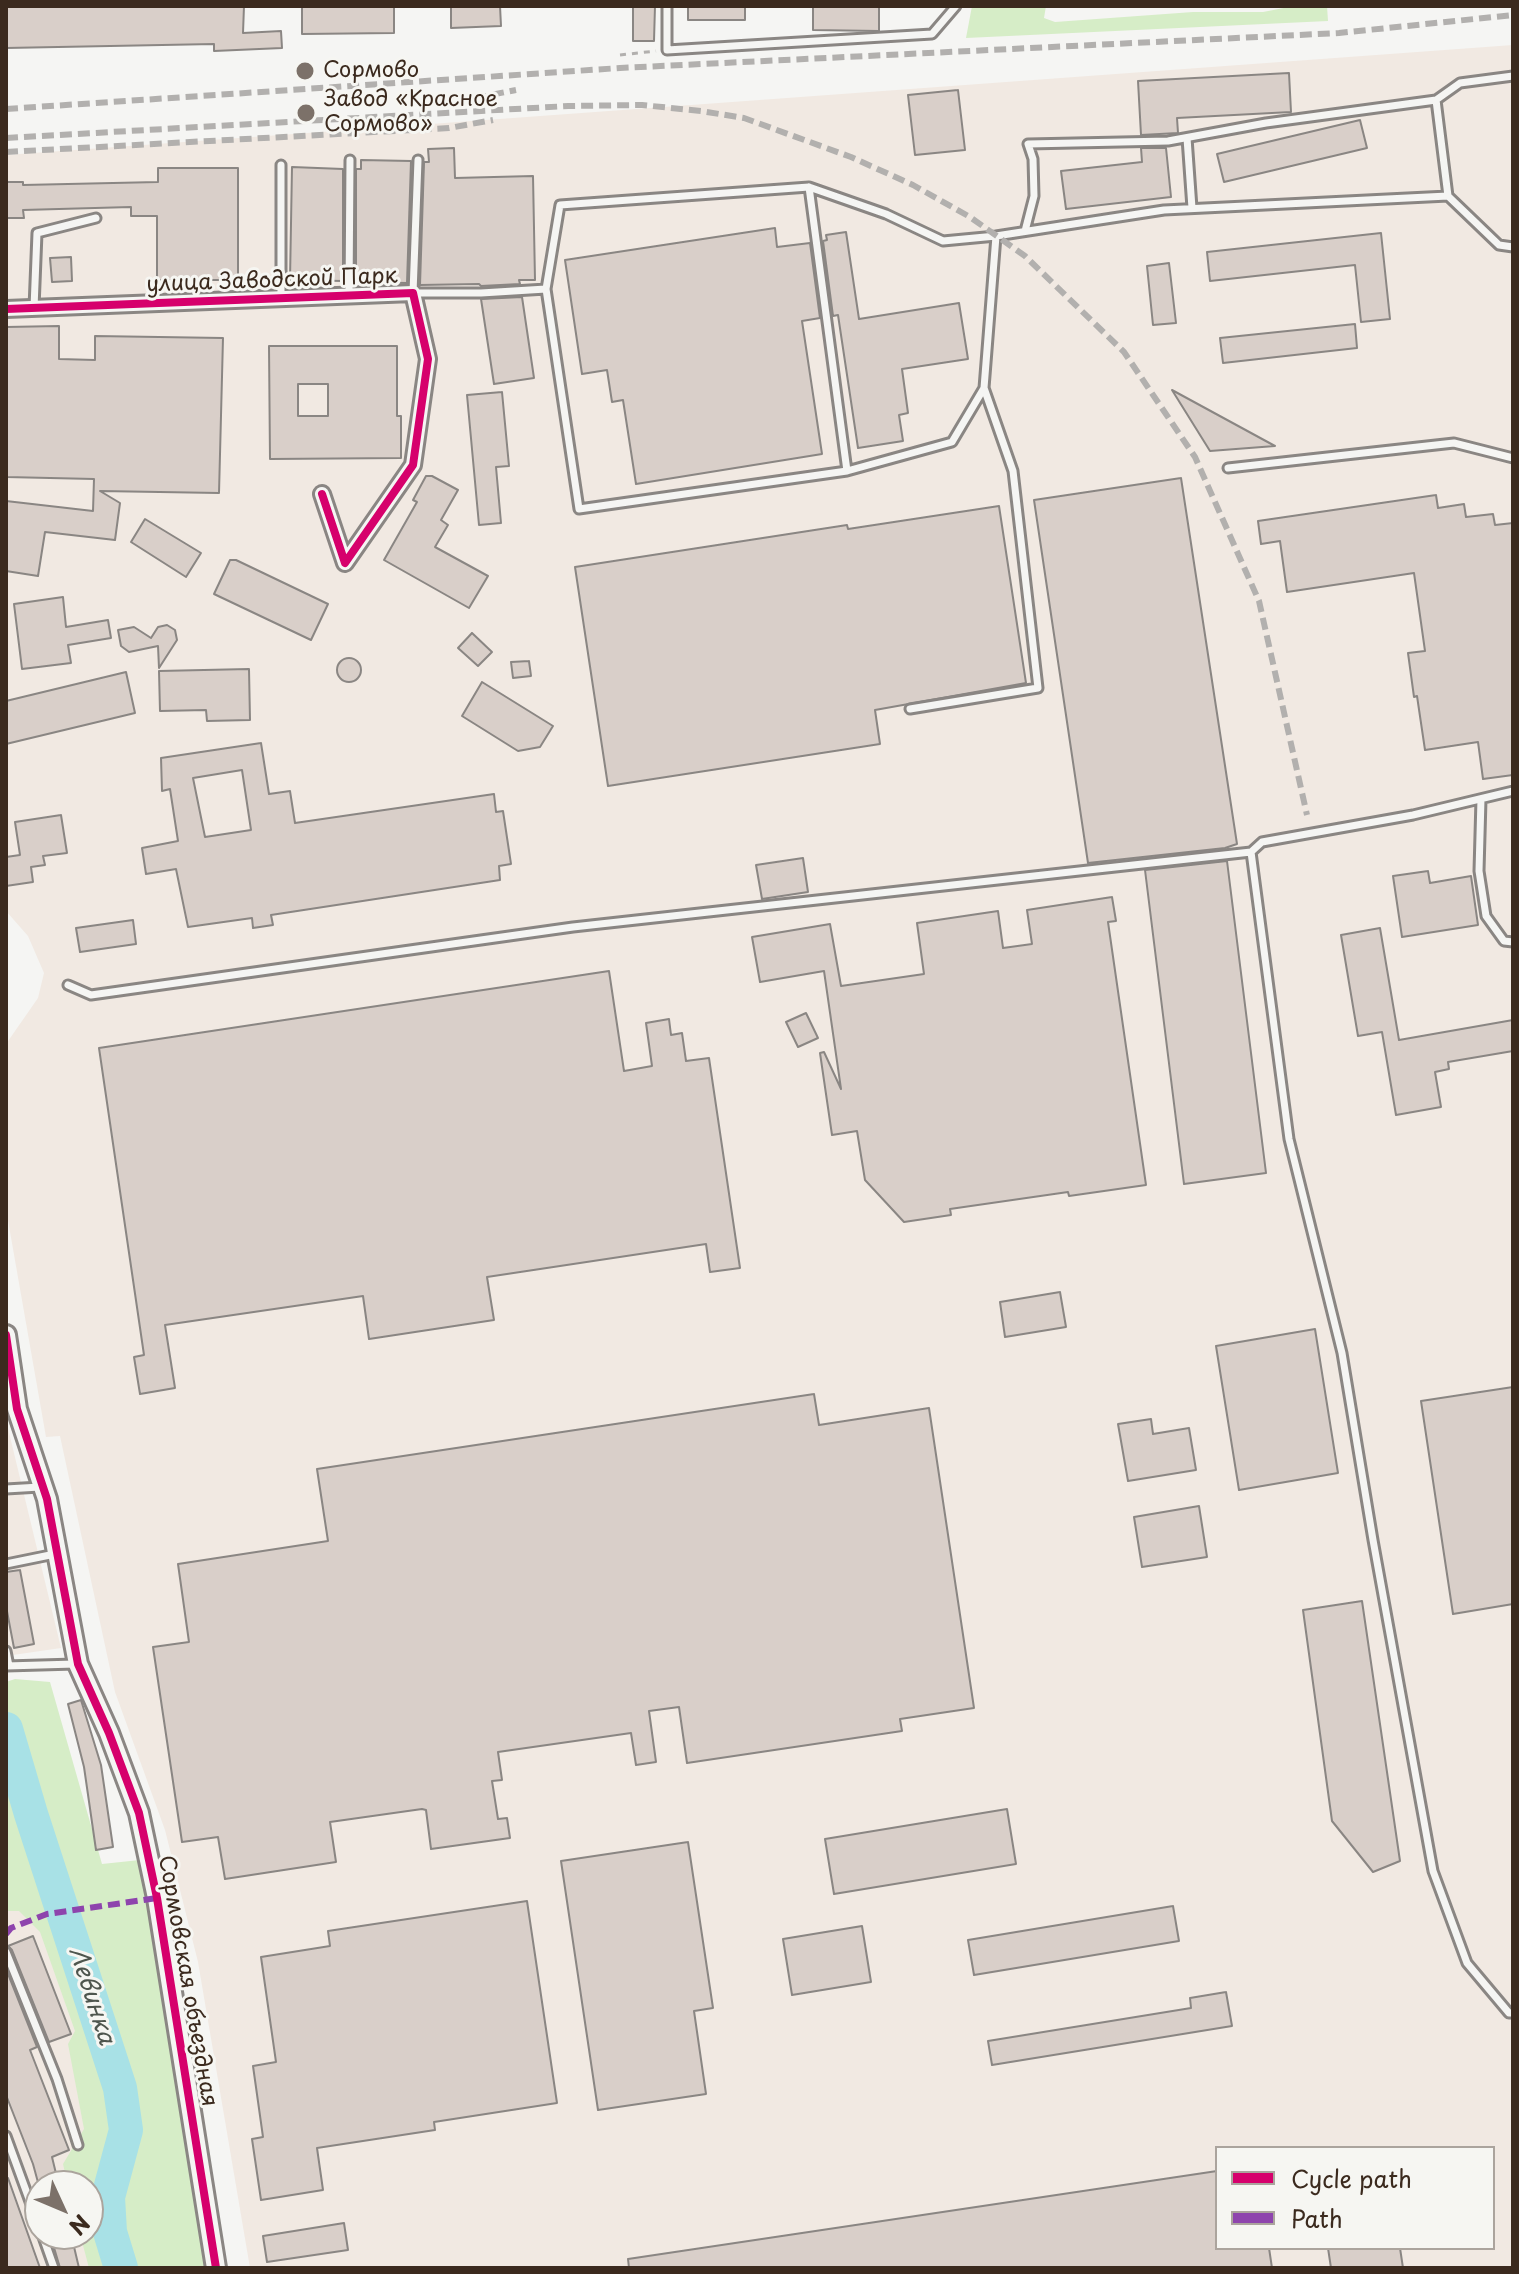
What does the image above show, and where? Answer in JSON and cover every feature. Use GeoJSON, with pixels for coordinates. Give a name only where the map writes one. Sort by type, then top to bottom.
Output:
{"type":"FeatureCollection","features":[{"type":"Feature","properties":{"kind":"street","name":"улица Заводской Парк"},"geometry":{"type":"LineString","coordinates":[[6,309],[413,293],[428,359],[413,465],[345,563],[322,494]]}},
{"type":"Feature","properties":{"kind":"street","name":"Сормовская объездная"},"geometry":{"type":"LineString","coordinates":[[6,1338],[17,1409],[43,1486],[78,1664],[109,1733],[139,1813],[157,1898],[216,2268]]}},
{"type":"Feature","properties":{"kind":"lane"},"geometry":{"type":"LineString","coordinates":[[667,6],[667,50],[932,34],[956,6]]}},
{"type":"Feature","properties":{"kind":"lane"},"geometry":{"type":"LineString","coordinates":[[1025,231],[1034,196],[1033,159],[1028,144],[1125,143],[1187,138],[1266,123],[1436,100],[1460,83],[1513,76]]}},
{"type":"Feature","properties":{"kind":"lane"},"geometry":{"type":"LineString","coordinates":[[1436,100],[1448,196],[1499,245],[1513,247]]}},
{"type":"Feature","properties":{"kind":"lane"},"geometry":{"type":"LineString","coordinates":[[1187,138],[1192,208]]}},
{"type":"Feature","properties":{"kind":"lane"},"geometry":{"type":"LineString","coordinates":[[349,296],[350,160]]}},
{"type":"Feature","properties":{"kind":"lane"},"geometry":{"type":"LineString","coordinates":[[418,160],[413,293],[546,289]]}},
{"type":"Feature","properties":{"kind":"lane"},"geometry":{"type":"LineString","coordinates":[[281,165],[281,298]]}},
{"type":"Feature","properties":{"kind":"lane"},"geometry":{"type":"LineString","coordinates":[[984,388],[952,442],[847,471],[579,509],[546,289],[560,205],[809,187],[886,214],[943,241],[996,236],[1164,210],[1448,196]]}},
{"type":"Feature","properties":{"kind":"lane"},"geometry":{"type":"LineString","coordinates":[[809,187],[847,471]]}},
{"type":"Feature","properties":{"kind":"lane"},"geometry":{"type":"LineString","coordinates":[[34,308],[37,233],[96,218]]}},
{"type":"Feature","properties":{"kind":"lane"},"geometry":{"type":"LineString","coordinates":[[910,709],[1038,688],[1013,471],[984,388],[996,236]]}},
{"type":"Feature","properties":{"kind":"lane"},"geometry":{"type":"LineString","coordinates":[[1228,468],[1454,443],[1513,458]]}},
{"type":"Feature","properties":{"kind":"lane"},"geometry":{"type":"LineString","coordinates":[[68,985],[91,995],[573,927],[1251,852],[1262,842],[1413,815],[1513,791]]}},
{"type":"Feature","properties":{"kind":"lane"},"geometry":{"type":"LineString","coordinates":[[1481,799],[1479,871],[1486,916],[1504,941],[1513,942]]}},
{"type":"Feature","properties":{"kind":"lane"},"geometry":{"type":"LineString","coordinates":[[1251,852],[1289,1139],[1342,1353],[1375,1555],[1433,1871],[1467,1963],[1509,2013],[1513,2013]]}},
{"type":"Feature","properties":{"kind":"lane"},"geometry":{"type":"LineString","coordinates":[[6,1489],[43,1486]]}},
{"type":"Feature","properties":{"kind":"lane"},"geometry":{"type":"LineString","coordinates":[[6,1564],[57,1553]]}},
{"type":"Feature","properties":{"kind":"lane"},"geometry":{"type":"LineString","coordinates":[[6,1651],[7,1666],[78,1664]]}},
{"type":"Feature","properties":{"kind":"lane"},"geometry":{"type":"LineString","coordinates":[[6,1952],[57,2079],[78,2145]]}},
{"type":"Feature","properties":{"kind":"lane"},"geometry":{"type":"LineString","coordinates":[[6,2136],[24,2185]]}},
{"type":"Feature","properties":{"kind":"path"},"geometry":{"type":"LineString","coordinates":[[620,55],[667,50]]}},
{"type":"Feature","properties":{"kind":"shaded area","name":"Завод «Красное Сормово»"},"geometry":{"type":"Polygon","coordinates":[[[1513,45],[1513,2268],[250,2268],[198,1962],[165,1830],[115,1692],[60,1436],[46,1437],[6,1209],[6,1044],[38,998],[44,973],[28,936],[6,911],[6,155],[1513,45]]]}},
{"type":"Feature","properties":{"kind":"shaded area"},"geometry":{"type":"Polygon","coordinates":[[[6,1420],[61,1648],[6,1656],[6,1420]]]}},
{"type":"Feature","properties":{"kind":"shaded area"},"geometry":{"type":"Polygon","coordinates":[[[6,1763],[109,2088],[106,2268],[6,2268],[6,1763]]]}},
{"type":"Feature","properties":{"kind":"green space"},"geometry":{"type":"Polygon","coordinates":[[[972,6],[1046,6],[1044,18],[1055,22],[1327,6],[1328,21],[966,38],[972,6]]]}},
{"type":"Feature","properties":{"kind":"green space"},"geometry":{"type":"Polygon","coordinates":[[[15,1679],[50,1682],[102,1864],[140,1860],[208,2268],[89,2268],[84,2250],[104,2250],[104,2170],[64,2170],[63,2164],[84,2129],[68,2044],[75,2031],[40,1932],[19,1911],[6,1911],[6,1682],[15,1679]]]}},
{"type":"Feature","properties":{"kind":"building"},"geometry":{"type":"Polygon","coordinates":[[[6,6],[244,6],[243,33],[281,31],[282,48],[214,51],[214,44],[6,48],[6,6]]]}},
{"type":"Feature","properties":{"kind":"building"},"geometry":{"type":"Polygon","coordinates":[[[302,6],[394,6],[394,33],[302,34],[302,6]]]}},
{"type":"Feature","properties":{"kind":"building"},"geometry":{"type":"Polygon","coordinates":[[[451,6],[500,6],[501,26],[451,28],[451,6]]]}},
{"type":"Feature","properties":{"kind":"building"},"geometry":{"type":"Polygon","coordinates":[[[633,6],[655,6],[654,41],[633,41],[633,6]]]}},
{"type":"Feature","properties":{"kind":"building"},"geometry":{"type":"Polygon","coordinates":[[[688,6],[745,6],[745,20],[688,20],[688,6]]]}},
{"type":"Feature","properties":{"kind":"building"},"geometry":{"type":"Polygon","coordinates":[[[813,6],[879,6],[879,31],[813,30],[813,6]]]}},
{"type":"Feature","properties":{"kind":"building"},"geometry":{"type":"Polygon","coordinates":[[[1289,73],[1291,112],[1177,118],[1178,133],[1141,135],[1138,81],[1289,73]]]}},
{"type":"Feature","properties":{"kind":"building"},"geometry":{"type":"Polygon","coordinates":[[[958,90],[965,150],[915,155],[908,95],[958,90]]]}},
{"type":"Feature","properties":{"kind":"building"},"geometry":{"type":"Polygon","coordinates":[[[1360,120],[1367,148],[1224,182],[1217,154],[1360,120]]]}},
{"type":"Feature","properties":{"kind":"building"},"geometry":{"type":"Polygon","coordinates":[[[454,148],[455,178],[533,176],[535,280],[481,286],[420,285],[424,162],[429,162],[428,149],[454,148]]]}},
{"type":"Feature","properties":{"kind":"building"},"geometry":{"type":"Polygon","coordinates":[[[1141,148],[1166,148],[1171,197],[1066,209],[1061,171],[1142,162],[1141,148]]]}},
{"type":"Feature","properties":{"kind":"building"},"geometry":{"type":"Polygon","coordinates":[[[361,160],[411,161],[407,283],[356,282],[356,169],[361,169],[361,160]]]}},
{"type":"Feature","properties":{"kind":"building"},"geometry":{"type":"Polygon","coordinates":[[[292,167],[343,169],[343,281],[290,280],[292,167]]]}},
{"type":"Feature","properties":{"kind":"building"},"geometry":{"type":"Polygon","coordinates":[[[158,168],[238,168],[238,280],[157,280],[157,216],[131,216],[131,207],[23,210],[24,218],[6,218],[6,182],[23,182],[23,185],[158,182],[158,168]]]}},
{"type":"Feature","properties":{"kind":"building"},"geometry":{"type":"Polygon","coordinates":[[[775,228],[777,247],[810,243],[820,318],[802,321],[822,454],[636,484],[623,400],[612,402],[607,370],[582,374],[565,260],[775,228]]]}},
{"type":"Feature","properties":{"kind":"building"},"geometry":{"type":"Polygon","coordinates":[[[846,232],[859,319],[959,303],[968,359],[902,369],[908,413],[899,415],[903,441],[858,448],[838,315],[833,316],[823,241],[827,240],[826,235],[846,232]]]}},
{"type":"Feature","properties":{"kind":"building"},"geometry":{"type":"Polygon","coordinates":[[[1381,233],[1390,319],[1361,322],[1355,265],[1210,281],[1207,252],[1381,233]]]}},
{"type":"Feature","properties":{"kind":"building"},"geometry":{"type":"Polygon","coordinates":[[[71,257],[72,281],[52,282],[50,258],[71,257]]]}},
{"type":"Feature","properties":{"kind":"building"},"geometry":{"type":"Polygon","coordinates":[[[1169,263],[1176,323],[1153,325],[1147,266],[1169,263]]]}},
{"type":"Feature","properties":{"kind":"building"},"geometry":{"type":"Polygon","coordinates":[[[522,297],[534,378],[494,384],[481,299],[522,297]]]}},
{"type":"Feature","properties":{"kind":"building"},"geometry":{"type":"Polygon","coordinates":[[[1355,324],[1357,348],[1223,363],[1220,338],[1355,324]]]}},
{"type":"Feature","properties":{"kind":"building"},"geometry":{"type":"Polygon","coordinates":[[[59,326],[59,359],[95,360],[95,336],[223,338],[219,493],[100,491],[120,503],[115,540],[45,532],[38,576],[6,571],[6,501],[93,511],[94,479],[6,477],[6,327],[59,326]]]}},
{"type":"Feature","properties":{"kind":"building"},"geometry":{"type":"Polygon","coordinates":[[[269,346],[397,346],[397,416],[401,416],[401,458],[270,459],[269,346]],[[298,384],[298,416],[328,416],[328,384],[298,384]]]}},
{"type":"Feature","properties":{"kind":"building"},"geometry":{"type":"Polygon","coordinates":[[[1172,390],[1275,446],[1210,451],[1172,390]]]}},
{"type":"Feature","properties":{"kind":"building"},"geometry":{"type":"Polygon","coordinates":[[[502,392],[509,466],[496,467],[501,523],[479,525],[467,395],[502,392]]]}},
{"type":"Feature","properties":{"kind":"building"},"geometry":{"type":"Polygon","coordinates":[[[426,476],[432,476],[458,490],[441,520],[448,525],[435,547],[488,576],[469,608],[384,560],[417,502],[413,500],[426,476]]]}},
{"type":"Feature","properties":{"kind":"building"},"geometry":{"type":"Polygon","coordinates":[[[1181,478],[1237,844],[1225,848],[1088,863],[1034,500],[1181,478]]]}},
{"type":"Feature","properties":{"kind":"building"},"geometry":{"type":"Polygon","coordinates":[[[1436,495],[1438,508],[1464,504],[1466,517],[1493,514],[1495,525],[1513,523],[1513,775],[1483,779],[1478,742],[1425,750],[1408,653],[1425,651],[1414,573],[1287,592],[1280,541],[1261,544],[1258,521],[1436,495]]]}},
{"type":"Feature","properties":{"kind":"building"},"geometry":{"type":"Polygon","coordinates":[[[999,506],[1026,683],[875,710],[880,744],[608,786],[575,567],[847,525],[848,529],[999,506]]]}},
{"type":"Feature","properties":{"kind":"building"},"geometry":{"type":"Polygon","coordinates":[[[145,519],[201,553],[186,577],[131,542],[145,519]]]}},
{"type":"Feature","properties":{"kind":"building"},"geometry":{"type":"Polygon","coordinates":[[[230,560],[236,560],[328,604],[311,640],[214,594],[230,560]]]}},
{"type":"Feature","properties":{"kind":"building"},"geometry":{"type":"Polygon","coordinates":[[[63,597],[66,627],[108,620],[111,638],[68,645],[71,663],[22,669],[14,604],[63,597]]]}},
{"type":"Feature","properties":{"kind":"building"},"geometry":{"type":"Polygon","coordinates":[[[167,625],[175,630],[177,640],[159,668],[158,646],[129,652],[121,646],[118,630],[134,627],[151,638],[158,627],[167,625]]]}},
{"type":"Feature","properties":{"kind":"building"},"geometry":{"type":"Polygon","coordinates":[[[472,633],[492,652],[478,666],[458,648],[472,633]]]}},
{"type":"Feature","properties":{"kind":"building"},"geometry":{"type":"Polygon","coordinates":[[[349,658],[360,665],[361,670],[354,681],[349,682],[338,675],[337,670],[344,659],[349,658]]]}},
{"type":"Feature","properties":{"kind":"building"},"geometry":{"type":"Polygon","coordinates":[[[529,661],[531,676],[513,678],[511,662],[529,661]]]}},
{"type":"Feature","properties":{"kind":"building"},"geometry":{"type":"Polygon","coordinates":[[[249,669],[250,720],[207,721],[206,710],[160,711],[159,671],[249,669]]]}},
{"type":"Feature","properties":{"kind":"building"},"geometry":{"type":"Polygon","coordinates":[[[126,672],[135,713],[6,744],[6,701],[126,672]]]}},
{"type":"Feature","properties":{"kind":"building"},"geometry":{"type":"Polygon","coordinates":[[[482,682],[553,726],[540,747],[518,751],[462,716],[482,682]]]}},
{"type":"Feature","properties":{"kind":"building"},"geometry":{"type":"Polygon","coordinates":[[[261,743],[269,794],[290,791],[295,823],[494,794],[496,812],[503,811],[511,864],[499,866],[500,880],[271,915],[273,925],[253,928],[252,918],[188,927],[176,869],[146,874],[142,848],[178,841],[170,789],[162,791],[161,758],[261,743]],[[242,770],[193,778],[205,837],[251,830],[242,770]]]}},
{"type":"Feature","properties":{"kind":"building"},"geometry":{"type":"Polygon","coordinates":[[[61,815],[67,853],[43,856],[45,865],[31,867],[33,882],[6,886],[6,857],[20,855],[15,822],[61,815]]]}},
{"type":"Feature","properties":{"kind":"building"},"geometry":{"type":"Polygon","coordinates":[[[803,858],[808,892],[762,899],[756,865],[803,858]]]}},
{"type":"Feature","properties":{"kind":"building"},"geometry":{"type":"Polygon","coordinates":[[[1227,861],[1266,1173],[1184,1184],[1145,870],[1227,861]]]}},
{"type":"Feature","properties":{"kind":"building"},"geometry":{"type":"Polygon","coordinates":[[[1428,871],[1430,883],[1471,876],[1478,925],[1402,937],[1393,876],[1428,871]]]}},
{"type":"Feature","properties":{"kind":"building"},"geometry":{"type":"Polygon","coordinates":[[[1112,897],[1116,921],[1108,922],[1146,1185],[1069,1196],[1068,1192],[950,1209],[951,1215],[904,1222],[865,1180],[857,1131],[832,1135],[820,1053],[824,1052],[841,1089],[824,971],[760,982],[752,937],[830,924],[841,986],[924,974],[917,923],[998,911],[1003,948],[1032,944],[1027,910],[1112,897]]]}},
{"type":"Feature","properties":{"kind":"building"},"geometry":{"type":"Polygon","coordinates":[[[133,920],[136,944],[80,952],[76,928],[133,920]]]}},
{"type":"Feature","properties":{"kind":"building"},"geometry":{"type":"Polygon","coordinates":[[[1380,928],[1399,1040],[1513,1020],[1513,1051],[1448,1062],[1449,1069],[1435,1072],[1441,1107],[1396,1115],[1382,1032],[1358,1036],[1341,935],[1380,928]]]}},
{"type":"Feature","properties":{"kind":"building"},"geometry":{"type":"Polygon","coordinates":[[[609,971],[624,1071],[652,1066],[646,1023],[669,1019],[671,1035],[682,1033],[686,1061],[709,1058],[740,1268],[710,1272],[706,1244],[487,1277],[494,1320],[369,1339],[363,1296],[165,1325],[175,1388],[140,1394],[134,1357],[144,1355],[99,1048],[609,971]]]}},
{"type":"Feature","properties":{"kind":"building"},"geometry":{"type":"Polygon","coordinates":[[[806,1013],[818,1038],[798,1047],[786,1022],[806,1013]]]}},
{"type":"Feature","properties":{"kind":"building"},"geometry":{"type":"Polygon","coordinates":[[[1060,1292],[1066,1327],[1005,1337],[1000,1302],[1060,1292]]]}},
{"type":"Feature","properties":{"kind":"building"},"geometry":{"type":"Polygon","coordinates":[[[1315,1329],[1338,1473],[1239,1490],[1216,1346],[1315,1329]]]}},
{"type":"Feature","properties":{"kind":"building"},"geometry":{"type":"Polygon","coordinates":[[[1513,1387],[1513,1604],[1453,1614],[1421,1401],[1513,1387]]]}},
{"type":"Feature","properties":{"kind":"building"},"geometry":{"type":"Polygon","coordinates":[[[814,1394],[819,1425],[929,1408],[974,1708],[900,1719],[902,1731],[687,1763],[679,1707],[649,1711],[656,1762],[636,1765],[631,1733],[498,1752],[502,1780],[492,1781],[498,1819],[507,1818],[510,1838],[431,1849],[426,1810],[422,1809],[330,1822],[336,1862],[225,1879],[218,1837],[182,1842],[153,1647],[189,1642],[178,1564],[328,1541],[317,1469],[814,1394]]]}},
{"type":"Feature","properties":{"kind":"building"},"geometry":{"type":"Polygon","coordinates":[[[1151,1419],[1153,1434],[1189,1428],[1196,1470],[1128,1481],[1118,1424],[1151,1419]]]}},
{"type":"Feature","properties":{"kind":"building"},"geometry":{"type":"Polygon","coordinates":[[[1199,1506],[1207,1557],[1142,1567],[1134,1517],[1199,1506]]]}},
{"type":"Feature","properties":{"kind":"building"},"geometry":{"type":"Polygon","coordinates":[[[20,1570],[34,1644],[14,1648],[6,1606],[6,1572],[20,1570]]]}},
{"type":"Feature","properties":{"kind":"building"},"geometry":{"type":"Polygon","coordinates":[[[1362,1601],[1400,1861],[1373,1872],[1332,1821],[1303,1610],[1362,1601]]]}},
{"type":"Feature","properties":{"kind":"building"},"geometry":{"type":"Polygon","coordinates":[[[81,1700],[101,1765],[113,1847],[96,1850],[84,1767],[68,1704],[81,1700]]]}},
{"type":"Feature","properties":{"kind":"building"},"geometry":{"type":"Polygon","coordinates":[[[1007,1809],[1016,1864],[834,1894],[825,1839],[1007,1809]]]}},
{"type":"Feature","properties":{"kind":"building"},"geometry":{"type":"Polygon","coordinates":[[[688,1842],[713,2008],[694,2011],[706,2094],[598,2110],[561,1861],[688,1842]]]}},
{"type":"Feature","properties":{"kind":"building"},"geometry":{"type":"Polygon","coordinates":[[[527,1901],[557,2103],[434,2122],[435,2130],[317,2148],[323,2190],[261,2200],[252,2139],[263,2137],[253,2066],[276,2062],[261,1957],[330,1946],[328,1931],[527,1901]]]}},
{"type":"Feature","properties":{"kind":"building"},"geometry":{"type":"Polygon","coordinates":[[[1173,1906],[1179,1941],[974,1975],[968,1940],[1173,1906]]]}},
{"type":"Feature","properties":{"kind":"building"},"geometry":{"type":"Polygon","coordinates":[[[862,1926],[871,1982],[792,1995],[783,1939],[862,1926]]]}},
{"type":"Feature","properties":{"kind":"building"},"geometry":{"type":"Polygon","coordinates":[[[33,1936],[71,2034],[49,2042],[8,1946],[33,1936]]]}},
{"type":"Feature","properties":{"kind":"building"},"geometry":{"type":"Polygon","coordinates":[[[6,1969],[37,2047],[30,2050],[69,2150],[52,2157],[55,2170],[35,2170],[6,2095],[6,1969]]]}},
{"type":"Feature","properties":{"kind":"building"},"geometry":{"type":"Polygon","coordinates":[[[1226,1992],[1232,2026],[992,2065],[988,2041],[1191,2008],[1190,1998],[1226,1992]]]}},
{"type":"Feature","properties":{"kind":"building"},"geometry":{"type":"Polygon","coordinates":[[[1215,2171],[1215,2250],[1269,2250],[1272,2268],[629,2268],[628,2259],[1215,2171]]]}},
{"type":"Feature","properties":{"kind":"building"},"geometry":{"type":"Polygon","coordinates":[[[6,2179],[24,2223],[24,2250],[34,2250],[40,2268],[6,2268],[6,2179]]]}},
{"type":"Feature","properties":{"kind":"building"},"geometry":{"type":"Polygon","coordinates":[[[344,2223],[348,2250],[267,2262],[263,2236],[344,2223]]]}},
{"type":"Feature","properties":{"kind":"building"},"geometry":{"type":"Polygon","coordinates":[[[55,2250],[75,2250],[79,2268],[60,2268],[55,2250]]]}},
{"type":"Feature","properties":{"kind":"building"},"geometry":{"type":"Polygon","coordinates":[[[1328,2250],[1400,2250],[1403,2268],[1331,2268],[1328,2250]]]}},
{"type":"Feature","properties":{"kind":"waterway","name":"Левинка"},"geometry":{"type":"LineString","coordinates":[[6,1729],[120,2088],[126,2130],[108,2197],[110,2232],[121,2268]]}},
{"type":"Feature","properties":{"kind":"railway"},"geometry":{"type":"LineString","coordinates":[[6,109],[620,68],[1339,33],[1513,15]]}},
{"type":"Feature","properties":{"kind":"railway"},"geometry":{"type":"LineString","coordinates":[[439,105],[516,90]]}},
{"type":"Feature","properties":{"kind":"railway"},"geometry":{"type":"LineString","coordinates":[[6,138],[568,106],[642,105],[744,118],[851,157],[913,185],[970,217],[1025,256],[1124,352],[1195,457],[1259,601],[1307,815]]}},
{"type":"Feature","properties":{"kind":"railway"},"geometry":{"type":"LineString","coordinates":[[6,152],[449,128],[493,120]]}},
{"type":"Feature","properties":{"kind":"marked path"},"geometry":{"type":"LineString","coordinates":[[6,1934],[11,1928],[47,1914],[157,1898]]}},
{"type":"Feature","properties":{"kind":"cycle path"},"geometry":{"type":"LineString","coordinates":[[6,309],[413,293],[428,359],[413,465],[345,563],[322,494]]}},
{"type":"Feature","properties":{"kind":"cycle path"},"geometry":{"type":"LineString","coordinates":[[6,1335],[17,1409],[47,1499],[78,1664],[109,1733],[139,1813],[157,1898],[216,2268]]}},
{"type":"Feature","properties":{"kind":"place","name":"Сормово"},"geometry":{"type":"Point","coordinates":[305,71]}},
{"type":"Feature","properties":{"kind":"place","name":"Завод «Красное Сормово»"},"geometry":{"type":"Point","coordinates":[306,113]}}]}
